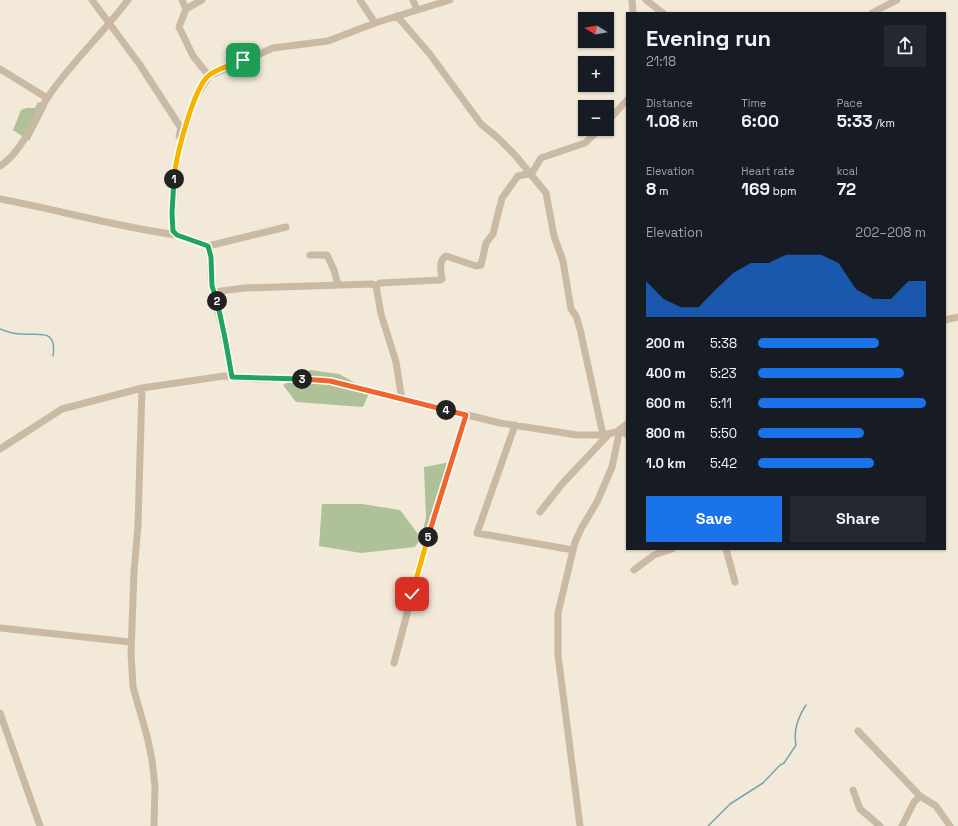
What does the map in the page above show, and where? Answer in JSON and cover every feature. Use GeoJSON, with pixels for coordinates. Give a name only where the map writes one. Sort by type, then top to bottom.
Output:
{"type":"FeatureCollection","features":[{"type":"Feature","properties":{"kind":"street"},"geometry":{"type":"LineString","coordinates":[[92,0],[140,65],[181,128],[172,157],[172,171],[174,178]]}},
{"type":"Feature","properties":{"kind":"street"},"geometry":{"type":"LineString","coordinates":[[0,166],[8,160],[20,145],[47,98],[128,0]]}},
{"type":"Feature","properties":{"kind":"street"},"geometry":{"type":"LineString","coordinates":[[182,0],[186,9]]}},
{"type":"Feature","properties":{"kind":"street"},"geometry":{"type":"LineString","coordinates":[[202,0],[186,9],[179,27],[193,56],[209,76]]}},
{"type":"Feature","properties":{"kind":"street"},"geometry":{"type":"LineString","coordinates":[[360,0],[375,23]]}},
{"type":"Feature","properties":{"kind":"street"},"geometry":{"type":"LineString","coordinates":[[413,0],[417,10]]}},
{"type":"Feature","properties":{"kind":"street"},"geometry":{"type":"LineString","coordinates":[[177,235],[173,231],[172,213],[174,178],[178,152],[195,98],[209,76],[273,48],[324,42],[375,23],[450,0]]}},
{"type":"Feature","properties":{"kind":"street"},"geometry":{"type":"LineString","coordinates":[[632,0],[633,12]]}},
{"type":"Feature","properties":{"kind":"street"},"geometry":{"type":"LineString","coordinates":[[646,0],[662,12]]}},
{"type":"Feature","properties":{"kind":"street"},"geometry":{"type":"LineString","coordinates":[[874,12],[897,0]]}},
{"type":"Feature","properties":{"kind":"street"},"geometry":{"type":"LineString","coordinates":[[397,16],[429,53],[481,124],[507,146],[546,193],[554,236],[563,261],[571,309],[576,316],[580,329],[606,434]]}},
{"type":"Feature","properties":{"kind":"street"},"geometry":{"type":"LineString","coordinates":[[0,69],[47,98]]}},
{"type":"Feature","properties":{"kind":"street"},"geometry":{"type":"LineString","coordinates":[[614,114],[626,101]]}},
{"type":"Feature","properties":{"kind":"street"},"geometry":{"type":"LineString","coordinates":[[376,286],[380,283],[440,280],[442,279],[441,264],[443,258],[446,256],[476,266],[481,265],[486,242],[493,234],[502,198],[518,176],[532,173],[541,158],[550,153],[585,143],[592,136]]}},
{"type":"Feature","properties":{"kind":"street"},"geometry":{"type":"LineString","coordinates":[[0,199],[128,227],[177,235],[208,246],[286,228]]}},
{"type":"Feature","properties":{"kind":"street"},"geometry":{"type":"LineString","coordinates":[[208,246],[211,257],[212,286],[225,338],[232,377]]}},
{"type":"Feature","properties":{"kind":"street"},"geometry":{"type":"LineString","coordinates":[[310,255],[327,255],[338,285]]}},
{"type":"Feature","properties":{"kind":"street"},"geometry":{"type":"LineString","coordinates":[[214,292],[244,288],[372,284],[376,286]]}},
{"type":"Feature","properties":{"kind":"street"},"geometry":{"type":"LineString","coordinates":[[376,286],[381,314],[396,362],[402,400]]}},
{"type":"Feature","properties":{"kind":"street"},"geometry":{"type":"LineString","coordinates":[[946,320],[958,317]]}},
{"type":"Feature","properties":{"kind":"street"},"geometry":{"type":"LineString","coordinates":[[0,449],[62,409],[142,388],[208,378],[232,377],[256,379],[320,379],[466,415],[577,435],[606,434],[620,429],[626,425]]}},
{"type":"Feature","properties":{"kind":"street"},"geometry":{"type":"LineString","coordinates":[[142,388],[138,525],[130,642],[133,687],[147,736],[155,787],[154,826]]}},
{"type":"Feature","properties":{"kind":"street"},"geometry":{"type":"LineString","coordinates":[[394,663],[431,523],[466,415]]}},
{"type":"Feature","properties":{"kind":"street"},"geometry":{"type":"LineString","coordinates":[[515,425],[477,533],[514,541],[573,550]]}},
{"type":"Feature","properties":{"kind":"street"},"geometry":{"type":"LineString","coordinates":[[620,429],[626,434]]}},
{"type":"Feature","properties":{"kind":"street"},"geometry":{"type":"LineString","coordinates":[[580,826],[558,655],[558,613],[573,550],[582,527],[597,502],[612,467],[620,429]]}},
{"type":"Feature","properties":{"kind":"street"},"geometry":{"type":"LineString","coordinates":[[540,512],[562,484],[606,434]]}},
{"type":"Feature","properties":{"kind":"street"},"geometry":{"type":"LineString","coordinates":[[634,570],[654,555],[669,550]]}},
{"type":"Feature","properties":{"kind":"street"},"geometry":{"type":"LineString","coordinates":[[726,550],[735,582]]}},
{"type":"Feature","properties":{"kind":"street"},"geometry":{"type":"LineString","coordinates":[[0,628],[130,642]]}},
{"type":"Feature","properties":{"kind":"street"},"geometry":{"type":"LineString","coordinates":[[0,712],[40,826]]}},
{"type":"Feature","properties":{"kind":"street"},"geometry":{"type":"LineString","coordinates":[[858,731],[920,796],[936,806],[950,826]]}},
{"type":"Feature","properties":{"kind":"street"},"geometry":{"type":"LineString","coordinates":[[853,790],[860,809],[880,826]]}},
{"type":"Feature","properties":{"kind":"street"},"geometry":{"type":"LineString","coordinates":[[902,826],[914,802],[920,796]]}},
{"type":"Feature","properties":{"kind":"green space"},"geometry":{"type":"Polygon","coordinates":[[[38,102],[47,106],[29,141],[13,130],[21,110],[35,108],[38,102]]]}},
{"type":"Feature","properties":{"kind":"green space"},"geometry":{"type":"Polygon","coordinates":[[[310,370],[339,374],[370,391],[363,407],[296,402],[283,385],[310,370]]]}},
{"type":"Feature","properties":{"kind":"green space"},"geometry":{"type":"Polygon","coordinates":[[[451,462],[430,528],[423,531],[426,517],[424,467],[451,462]]]}},
{"type":"Feature","properties":{"kind":"green space"},"geometry":{"type":"Polygon","coordinates":[[[322,504],[362,504],[400,510],[421,538],[415,547],[361,553],[319,546],[322,504]]]}},
{"type":"Feature","properties":{"kind":"waterway"},"geometry":{"type":"LineString","coordinates":[[0,329],[16,334],[41,334],[50,337],[54,347],[53,356]]}},
{"type":"Feature","properties":{"kind":"waterway"},"geometry":{"type":"LineString","coordinates":[[708,826],[730,804],[763,783],[780,765],[784,763],[796,745],[795,734],[797,724],[806,705]]}},
{"type":"Feature","properties":{"kind":"route"},"geometry":{"type":"LineString","coordinates":[[243,60],[219,70],[206,78],[195,98],[176,162],[172,213],[173,231],[177,235],[193,239],[208,246],[211,257],[210,271],[212,286],[225,338],[232,377],[256,379],[320,379],[466,415],[431,523],[412,594]]}}]}
